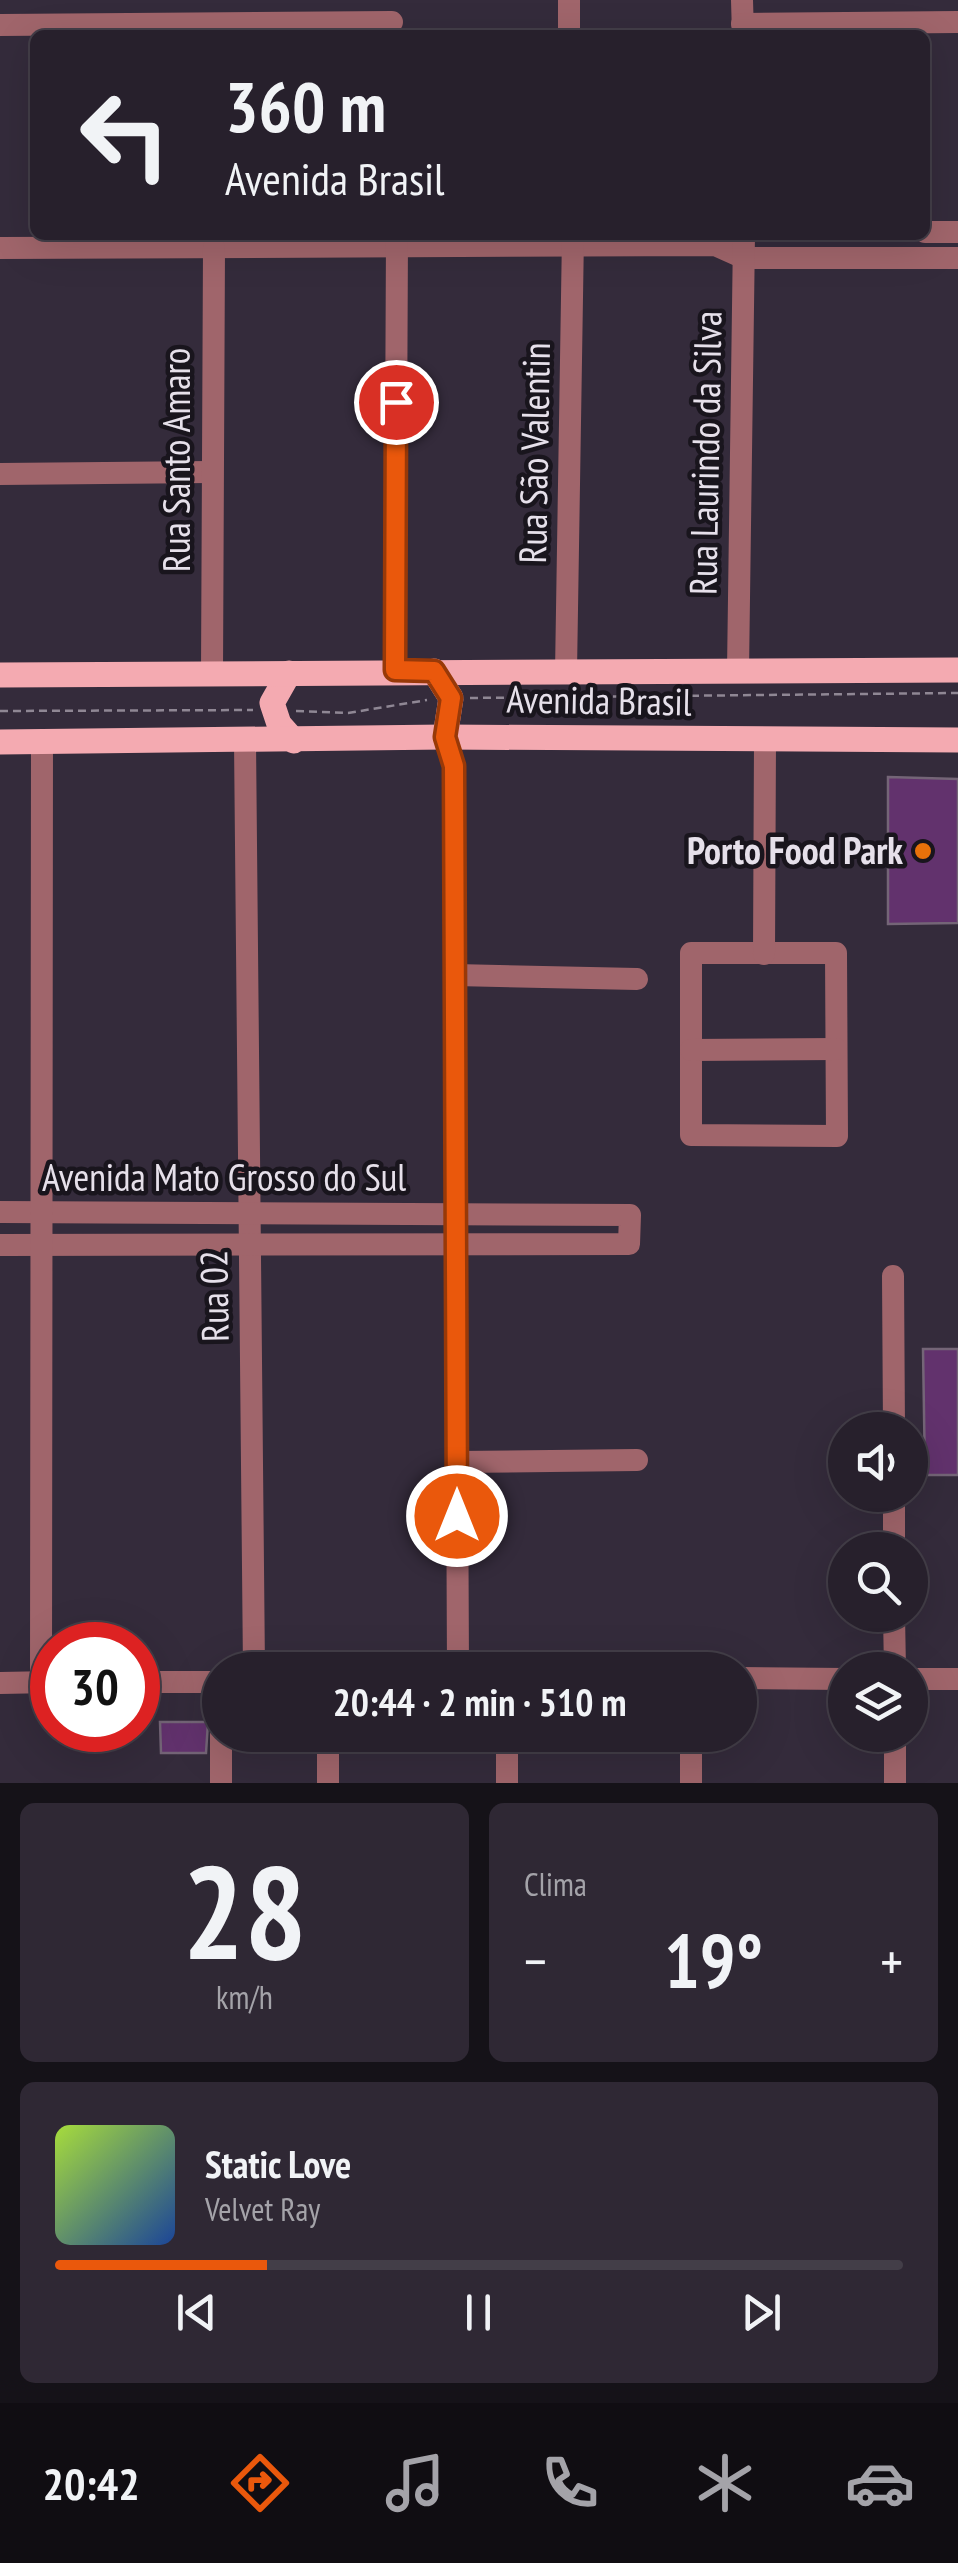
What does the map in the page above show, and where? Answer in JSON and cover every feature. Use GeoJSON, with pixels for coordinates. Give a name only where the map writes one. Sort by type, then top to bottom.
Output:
{"type":"FeatureCollection","features":[{"type":"Feature","properties":{"kind":"main road","name":"Avenida Brasil"},"geometry":{"type":"LineString","coordinates":[[0,675],[958,670]]}},
{"type":"Feature","properties":{"kind":"main road"},"geometry":{"type":"LineString","coordinates":[[434,671],[451,698],[445,737]]}},
{"type":"Feature","properties":{"kind":"main road"},"geometry":{"type":"LineString","coordinates":[[289,672],[274,692],[273,710],[294,741]]}},
{"type":"Feature","properties":{"kind":"main road","name":"Avenida Brasil"},"geometry":{"type":"LineString","coordinates":[[0,742],[445,737],[958,740]]}},
{"type":"Feature","properties":{"kind":"street"},"geometry":{"type":"LineString","coordinates":[[569,0],[570,30]]}},
{"type":"Feature","properties":{"kind":"street"},"geometry":{"type":"LineString","coordinates":[[742,0],[742,30],[958,22]]}},
{"type":"Feature","properties":{"kind":"street"},"geometry":{"type":"LineString","coordinates":[[0,25],[392,19]]}},
{"type":"Feature","properties":{"kind":"street"},"geometry":{"type":"LineString","coordinates":[[930,232],[958,232]]}},
{"type":"Feature","properties":{"kind":"street"},"geometry":{"type":"LineString","coordinates":[[0,248],[573,241],[744,243],[958,258]]}},
{"type":"Feature","properties":{"kind":"street","name":"Rua São Valentin"},"geometry":{"type":"LineString","coordinates":[[566,672],[573,241]]}},
{"type":"Feature","properties":{"kind":"street"},"geometry":{"type":"LineString","coordinates":[[395,670],[397,242]]}},
{"type":"Feature","properties":{"kind":"street","name":"Rua Laurindo da Silva"},"geometry":{"type":"LineString","coordinates":[[738,671],[744,243]]}},
{"type":"Feature","properties":{"kind":"street","name":"Rua Santo Amaro"},"geometry":{"type":"LineString","coordinates":[[212,674],[214,248]]}},
{"type":"Feature","properties":{"kind":"street"},"geometry":{"type":"LineString","coordinates":[[0,474],[210,472]]}},
{"type":"Feature","properties":{"kind":"street"},"geometry":{"type":"LineString","coordinates":[[445,737],[454,766],[458,1652]]}},
{"type":"Feature","properties":{"kind":"street","name":"Rua 02"},"geometry":{"type":"LineString","coordinates":[[244,741],[254,1652]]}},
{"type":"Feature","properties":{"kind":"street"},"geometry":{"type":"LineString","coordinates":[[764,954],[765,741]]}},
{"type":"Feature","properties":{"kind":"street"},"geometry":{"type":"LineString","coordinates":[[42,742],[46,1622]]}},
{"type":"Feature","properties":{"kind":"street"},"geometry":{"type":"LineString","coordinates":[[836,953],[836,1048],[837,1136],[691,1135],[691,954],[836,953]]}},
{"type":"Feature","properties":{"kind":"street"},"geometry":{"type":"LineString","coordinates":[[455,975],[637,979]]}},
{"type":"Feature","properties":{"kind":"street"},"geometry":{"type":"LineString","coordinates":[[691,1050],[836,1048]]}},
{"type":"Feature","properties":{"kind":"street","name":"Avenida Mato Grosso do Sul"},"geometry":{"type":"LineString","coordinates":[[0,1212],[630,1215],[629,1244],[0,1246]]}},
{"type":"Feature","properties":{"kind":"street"},"geometry":{"type":"LineString","coordinates":[[893,1276],[894,1412]]}},
{"type":"Feature","properties":{"kind":"street"},"geometry":{"type":"LineString","coordinates":[[457,1462],[637,1460]]}},
{"type":"Feature","properties":{"kind":"street"},"geometry":{"type":"LineString","coordinates":[[757,1678],[828,1679]]}},
{"type":"Feature","properties":{"kind":"street"},"geometry":{"type":"LineString","coordinates":[[928,1679],[958,1679]]}},
{"type":"Feature","properties":{"kind":"street"},"geometry":{"type":"LineString","coordinates":[[0,1683],[30,1682]]}},
{"type":"Feature","properties":{"kind":"street"},"geometry":{"type":"LineString","coordinates":[[160,1682],[202,1682]]}},
{"type":"Feature","properties":{"kind":"street"},"geometry":{"type":"LineString","coordinates":[[221,1783],[222,1752]]}},
{"type":"Feature","properties":{"kind":"street"},"geometry":{"type":"LineString","coordinates":[[328,1752],[328,1783]]}},
{"type":"Feature","properties":{"kind":"street"},"geometry":{"type":"LineString","coordinates":[[507,1752],[507,1783]]}},
{"type":"Feature","properties":{"kind":"street"},"geometry":{"type":"LineString","coordinates":[[690,1783],[691,1752]]}},
{"type":"Feature","properties":{"kind":"street"},"geometry":{"type":"LineString","coordinates":[[895,1752],[895,1783]]}},
{"type":"Feature","properties":{"kind":"path"},"geometry":{"type":"LineString","coordinates":[[0,711],[348,712],[451,698],[958,692]]}},
{"type":"Feature","properties":{"kind":"building","name":"Porto Food Park"},"geometry":{"type":"Polygon","coordinates":[[[888,777],[958,779],[958,923],[888,924],[888,777]]]}},
{"type":"Feature","properties":{"kind":"building"},"geometry":{"type":"Polygon","coordinates":[[[923,1349],[958,1349],[958,1475],[928,1475],[928,1412],[924,1412],[923,1349]]]}},
{"type":"Feature","properties":{"kind":"building"},"geometry":{"type":"Polygon","coordinates":[[[160,1722],[202,1722],[202,1752],[206,1753],[161,1753],[160,1722]]]}},
{"type":"Feature","properties":{"kind":"place","name":"Porto Food Park"},"geometry":{"type":"Point","coordinates":[923,851]}},
{"type":"Feature","properties":{"kind":"route"},"geometry":{"type":"LineString","coordinates":[[396,402],[395,670],[434,671],[449,689],[451,698],[445,737],[454,766],[457,1516]]}}]}
